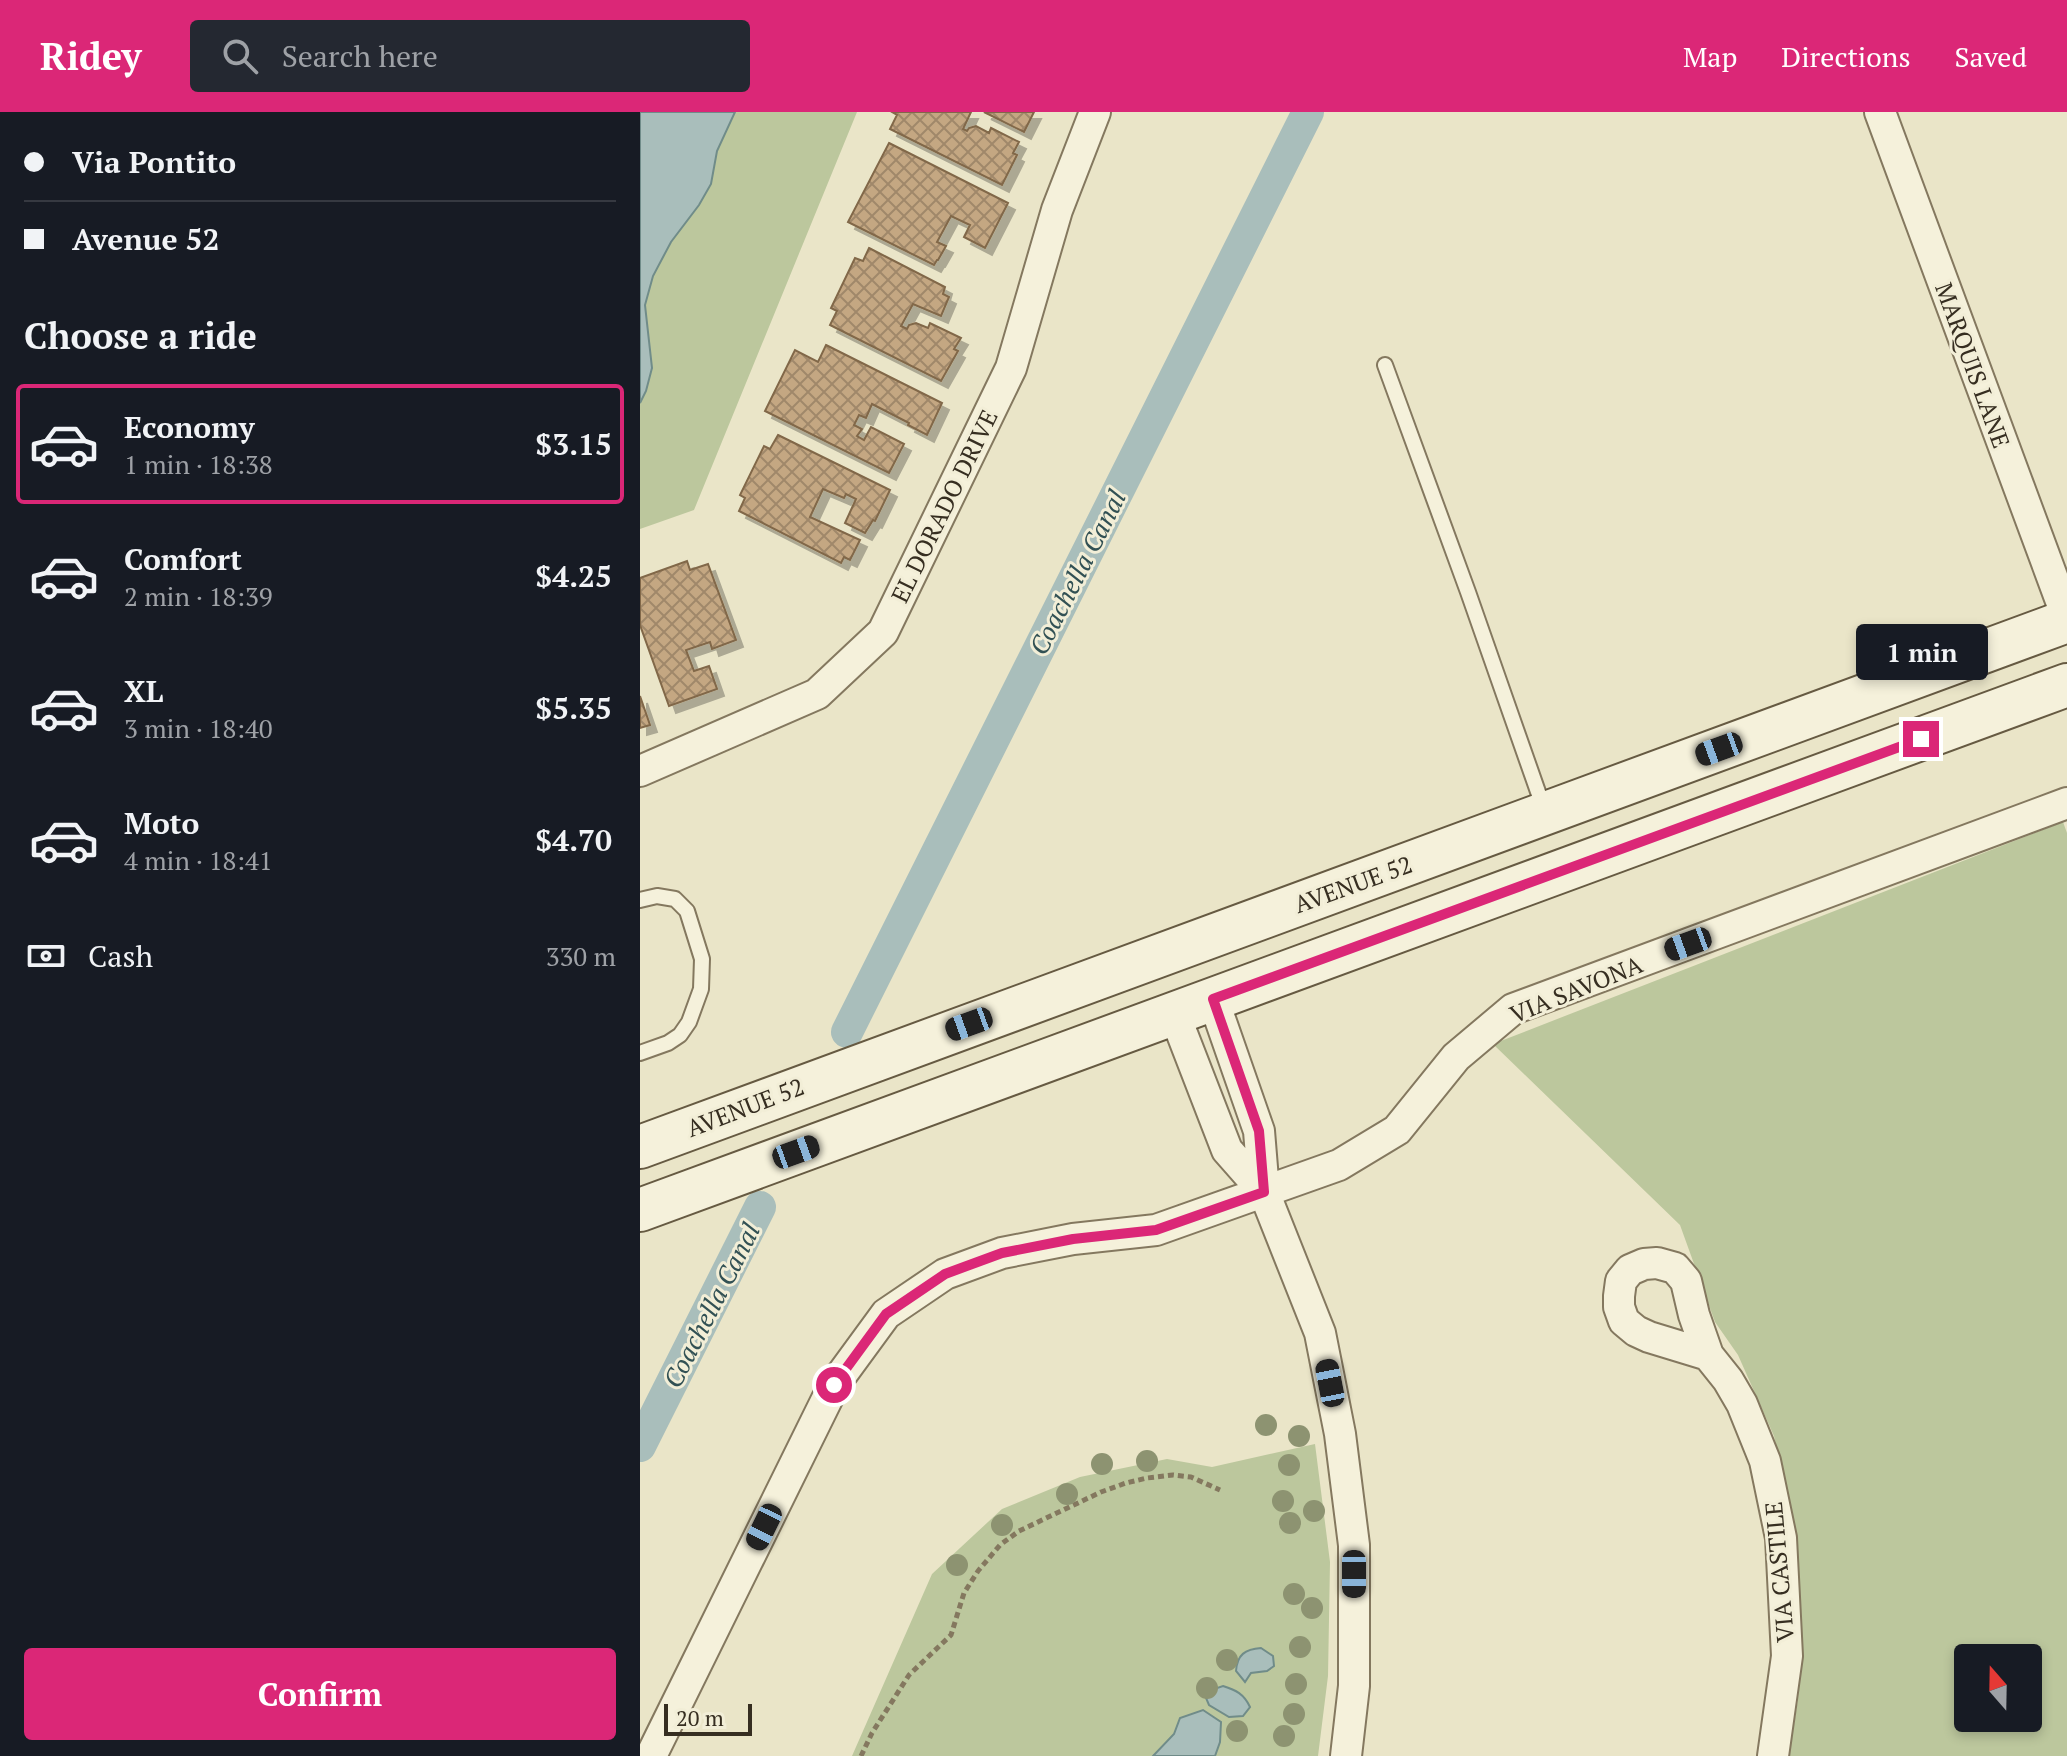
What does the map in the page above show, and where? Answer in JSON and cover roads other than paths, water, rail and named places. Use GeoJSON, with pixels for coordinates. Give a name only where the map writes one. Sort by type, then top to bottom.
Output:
{"type":"FeatureCollection","features":[{"type":"Feature","properties":{"kind":"main road","name":"AVENUE 52"},"geometry":{"type":"LineString","coordinates":[[640,1147],[2067,619]]}},
{"type":"Feature","properties":{"kind":"main road"},"geometry":{"type":"LineString","coordinates":[[640,1210],[2067,685]]}},
{"type":"Feature","properties":{"kind":"main road"},"geometry":{"type":"LineString","coordinates":[[1335,954],[1418,899],[1498,870],[1528,848],[1535,817]]}},
{"type":"Feature","properties":{"kind":"main road"},"geometry":{"type":"LineString","coordinates":[[1192,1007],[1181,981],[1196,968],[1302,929],[1387,871]]}},
{"type":"Feature","properties":{"kind":"street","name":"EL DORADO DRIVE"},"geometry":{"type":"LineString","coordinates":[[640,771],[817,694],[883,632],[1011,368],[1057,210],[1095,112]]}},
{"type":"Feature","properties":{"kind":"street","name":"MARQUIS LANE"},"geometry":{"type":"LineString","coordinates":[[1880,112],[2067,619]]}},
{"type":"Feature","properties":{"kind":"street","name":"VIA SAVONA"},"geometry":{"type":"LineString","coordinates":[[651,1756],[834,1385],[886,1314],[945,1274],[1002,1253],[1073,1239],[1156,1230],[1339,1165],[1397,1130],[1456,1057],[1513,1009],[2067,803]]}},
{"type":"Feature","properties":{"kind":"street"},"geometry":{"type":"LineString","coordinates":[[1192,1007],[1227,1150],[1264,1192]]}},
{"type":"Feature","properties":{"kind":"street"},"geometry":{"type":"LineString","coordinates":[[1192,1007],[1259,1131],[1264,1192],[1320,1333],[1340,1434],[1354,1545],[1354,1686],[1346,1756]]}},
{"type":"Feature","properties":{"kind":"street","name":"VIA CASTILE"},"geometry":{"type":"LineString","coordinates":[[1708,1355],[1728,1380],[1754,1433],[1765,1461],[1781,1538],[1787,1656],[1773,1756]]}},
{"type":"Feature","properties":{"kind":"lane"},"geometry":{"type":"LineString","coordinates":[[1385,365],[1468,592],[1535,817]]}},
{"type":"Feature","properties":{"kind":"lane"},"geometry":{"type":"LineString","coordinates":[[640,900],[657,896],[675,899],[687,911],[702,959],[701,989],[689,1022],[680,1035],[668,1043],[640,1053]]}},
{"type":"Feature","properties":{"kind":"waterway","name":"Coachella Canal"},"geometry":{"type":"LineString","coordinates":[[847,1032],[1308,112]]}},
{"type":"Feature","properties":{"kind":"waterway","name":"Coachella Canal"},"geometry":{"type":"LineString","coordinates":[[640,1446],[760,1207]]}}]}
